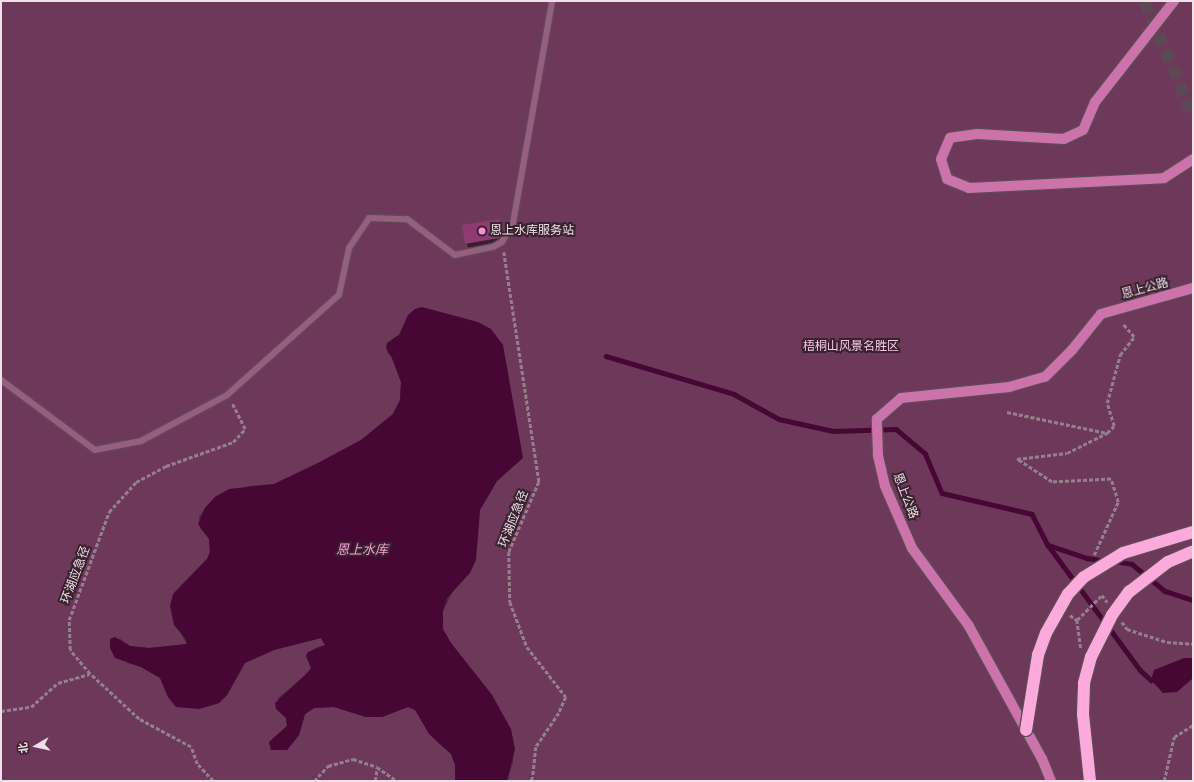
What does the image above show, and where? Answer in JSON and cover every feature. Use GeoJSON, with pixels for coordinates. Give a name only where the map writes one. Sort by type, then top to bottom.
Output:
{"type":"FeatureCollection","features":[{"type":"Feature","properties":{"kind":"highway"},"geometry":{"type":"LineString","coordinates":[[1026,730],[1038,655],[1046,633],[1068,594],[1084,577],[1123,553],[1193,532]]}},
{"type":"Feature","properties":{"kind":"highway"},"geometry":{"type":"LineString","coordinates":[[1090,781],[1082,714],[1084,683],[1091,657],[1112,615],[1129,592],[1168,562],[1192,552]]}},
{"type":"Feature","properties":{"kind":"street"},"geometry":{"type":"LineString","coordinates":[[1174,1],[1095,102],[1083,130],[1064,139],[977,134],[950,138],[941,158],[947,179],[969,188],[1164,178],[1193,160]]}},
{"type":"Feature","properties":{"kind":"street","name":"恩上公路"},"geometry":{"type":"LineString","coordinates":[[1051,781],[1026,730],[969,626],[912,548],[885,486],[878,455],[877,419],[901,398],[1009,387],[1045,377],[1072,350],[1101,314],[1193,288]]}},
{"type":"Feature","properties":{"kind":"lane"},"geometry":{"type":"LineString","coordinates":[[1,380],[95,450],[141,441],[227,395],[339,295],[349,248],[370,218],[407,219],[456,256],[493,247],[502,242],[513,223],[552,1]]}},
{"type":"Feature","properties":{"kind":"path","name":"环湖应急径"},"geometry":{"type":"LineString","coordinates":[[502,242],[539,482],[509,552],[510,602],[526,646],[566,697],[560,713],[536,747],[534,778],[531,781]]}},
{"type":"Feature","properties":{"kind":"path"},"geometry":{"type":"LineString","coordinates":[[1097,550],[1118,502],[1111,479],[1052,482],[1017,459],[1067,454],[1107,433],[1114,426],[1107,403],[1120,355],[1134,337],[1122,323]]}},
{"type":"Feature","properties":{"kind":"path","name":"环湖应急径"},"geometry":{"type":"LineString","coordinates":[[213,781],[198,764],[191,747],[139,720],[90,674],[70,650],[69,620],[110,512],[136,482],[166,466],[233,442],[245,429],[227,395]]}},
{"type":"Feature","properties":{"kind":"path"},"geometry":{"type":"LineString","coordinates":[[1007,412],[1107,433]]}},
{"type":"Feature","properties":{"kind":"path"},"geometry":{"type":"LineString","coordinates":[[1078,620],[1102,595],[1111,607]]}},
{"type":"Feature","properties":{"kind":"path"},"geometry":{"type":"LineString","coordinates":[[1119,618],[1127,629],[1166,642],[1193,644]]}},
{"type":"Feature","properties":{"kind":"path"},"geometry":{"type":"LineString","coordinates":[[1,711],[31,707],[58,683],[90,674]]}},
{"type":"Feature","properties":{"kind":"path"},"geometry":{"type":"LineString","coordinates":[[1164,781],[1174,737],[1193,725]]}},
{"type":"Feature","properties":{"kind":"path"},"geometry":{"type":"LineString","coordinates":[[314,781],[328,766],[352,759],[377,767],[397,781]]}},
{"type":"Feature","properties":{"kind":"path"},"geometry":{"type":"LineString","coordinates":[[376,781],[377,767]]}},
{"type":"Feature","properties":{"kind":"green space","name":"梧桐山风景名胜区"},"geometry":{"type":"Polygon","coordinates":[[[1,1],[1193,1],[1193,781],[507,781],[513,762],[513,739],[492,695],[451,643],[443,629],[443,611],[477,543],[480,510],[497,481],[509,469],[415,309],[409,315],[399,335],[392,339],[387,352],[392,358],[401,382],[400,400],[393,414],[361,440],[318,463],[274,484],[249,486],[215,497],[205,508],[199,517],[200,528],[209,539],[210,552],[207,559],[173,594],[181,634],[187,644],[149,648],[130,646],[119,638],[127,663],[141,667],[160,678],[168,697],[199,709],[219,703],[227,695],[245,663],[274,650],[321,638],[325,645],[315,648],[306,656],[311,668],[306,675],[278,698],[277,709],[286,718],[287,726],[269,742],[272,750],[287,750],[299,735],[305,714],[314,708],[334,707],[366,717],[382,717],[408,707],[415,710],[436,741],[451,754],[455,765],[455,781],[1,781],[1,1]]]}},
{"type":"Feature","properties":{"kind":"water","name":"恩上水库"},"geometry":{"type":"Polygon","coordinates":[[[422,307],[478,322],[491,329],[503,345],[523,458],[497,481],[480,510],[476,560],[470,573],[447,598],[443,611],[443,629],[451,643],[492,695],[511,729],[515,749],[507,781],[455,781],[455,765],[451,754],[429,734],[415,710],[408,707],[382,717],[366,717],[334,707],[314,708],[305,714],[299,735],[287,750],[271,750],[269,742],[287,726],[286,718],[276,709],[275,703],[311,668],[306,656],[308,652],[325,645],[321,638],[274,650],[245,663],[227,695],[219,703],[199,709],[176,707],[168,697],[160,678],[141,667],[115,658],[110,648],[110,639],[115,637],[130,646],[149,648],[187,644],[185,638],[174,625],[170,606],[173,594],[207,559],[210,552],[209,539],[198,524],[205,508],[215,497],[229,489],[274,484],[318,463],[361,440],[393,414],[400,400],[401,382],[392,358],[386,348],[387,343],[399,335],[408,315],[415,309],[422,307]]]}},
{"type":"Feature","properties":{"kind":"water"},"geometry":{"type":"Polygon","coordinates":[[[1184,658],[1193,658],[1192,679],[1177,692],[1163,693],[1151,680],[1154,670],[1184,658]]]}},
{"type":"Feature","properties":{"kind":"building","name":"恩上水库服务站"},"geometry":{"type":"Polygon","coordinates":[[[500,219],[502,233],[499,238],[465,244],[462,225],[500,219]]]}},
{"type":"Feature","properties":{"kind":"waterway"},"geometry":{"type":"LineString","coordinates":[[606,356],[734,394],[779,419],[833,431],[896,429],[925,453],[942,493],[1032,514],[1048,545],[1087,558],[1106,561]]}},
{"type":"Feature","properties":{"kind":"waterway"},"geometry":{"type":"LineString","coordinates":[[1048,545],[1140,670],[1151,680]]}},
{"type":"Feature","properties":{"kind":"waterway"},"geometry":{"type":"LineString","coordinates":[[1114,561],[1132,564],[1165,591],[1193,600]]}},
{"type":"Feature","properties":{"kind":"tunnel"},"geometry":{"type":"LineString","coordinates":[[1144,1],[1193,116]]}},
{"type":"Feature","properties":{"kind":"place","name":"恩上水库服务站"},"geometry":{"type":"Point","coordinates":[482,231]}}]}
